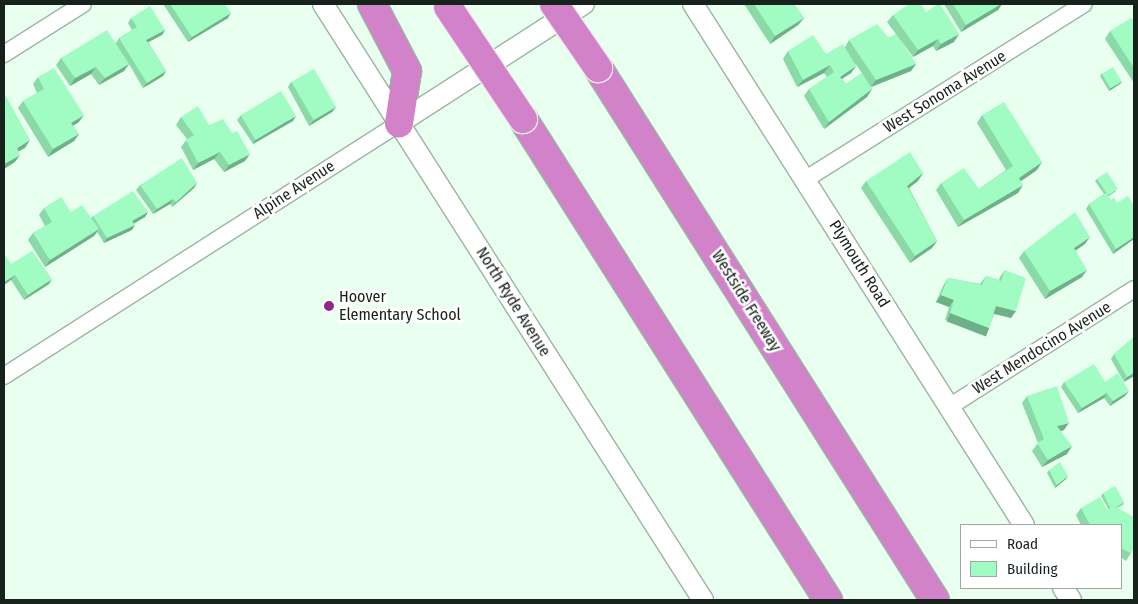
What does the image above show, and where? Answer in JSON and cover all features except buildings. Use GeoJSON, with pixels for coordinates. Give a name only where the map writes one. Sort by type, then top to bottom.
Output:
{"type":"FeatureCollection","features":[{"type":"Feature","properties":{"kind":"highway"},"geometry":{"type":"LineString","coordinates":[[372,4],[407,71],[400,122]]}},
{"type":"Feature","properties":{"kind":"highway","name":"Westside Freeway"},"geometry":{"type":"LineString","coordinates":[[554,4],[598,68],[935,600]]}},
{"type":"Feature","properties":{"kind":"highway"},"geometry":{"type":"LineString","coordinates":[[448,5],[523,119],[828,600]]}},
{"type":"Feature","properties":{"kind":"street"},"geometry":{"type":"LineString","coordinates":[[4,54],[83,4]]}},
{"type":"Feature","properties":{"kind":"street","name":"North Ryde Avenue"},"geometry":{"type":"LineString","coordinates":[[323,4],[400,122],[702,600]]}},
{"type":"Feature","properties":{"kind":"street","name":"Alpine Avenue"},"geometry":{"type":"LineString","coordinates":[[4,376],[584,4]]}},
{"type":"Feature","properties":{"kind":"street","name":"Plymouth Road"},"geometry":{"type":"LineString","coordinates":[[693,4],[806,179],[1023,524]]}},
{"type":"Feature","properties":{"kind":"street","name":"West Sonoma Avenue"},"geometry":{"type":"LineString","coordinates":[[806,179],[1084,4]]}},
{"type":"Feature","properties":{"kind":"street","name":"West Mendocino Avenue"},"geometry":{"type":"LineString","coordinates":[[949,407],[1134,289]]}},
{"type":"Feature","properties":{"kind":"street"},"geometry":{"type":"LineString","coordinates":[[1064,589],[1071,600]]}},
{"type":"Feature","properties":{"kind":"place","name":"Hoover Elementary School"},"geometry":{"type":"Point","coordinates":[329,306]}}]}
